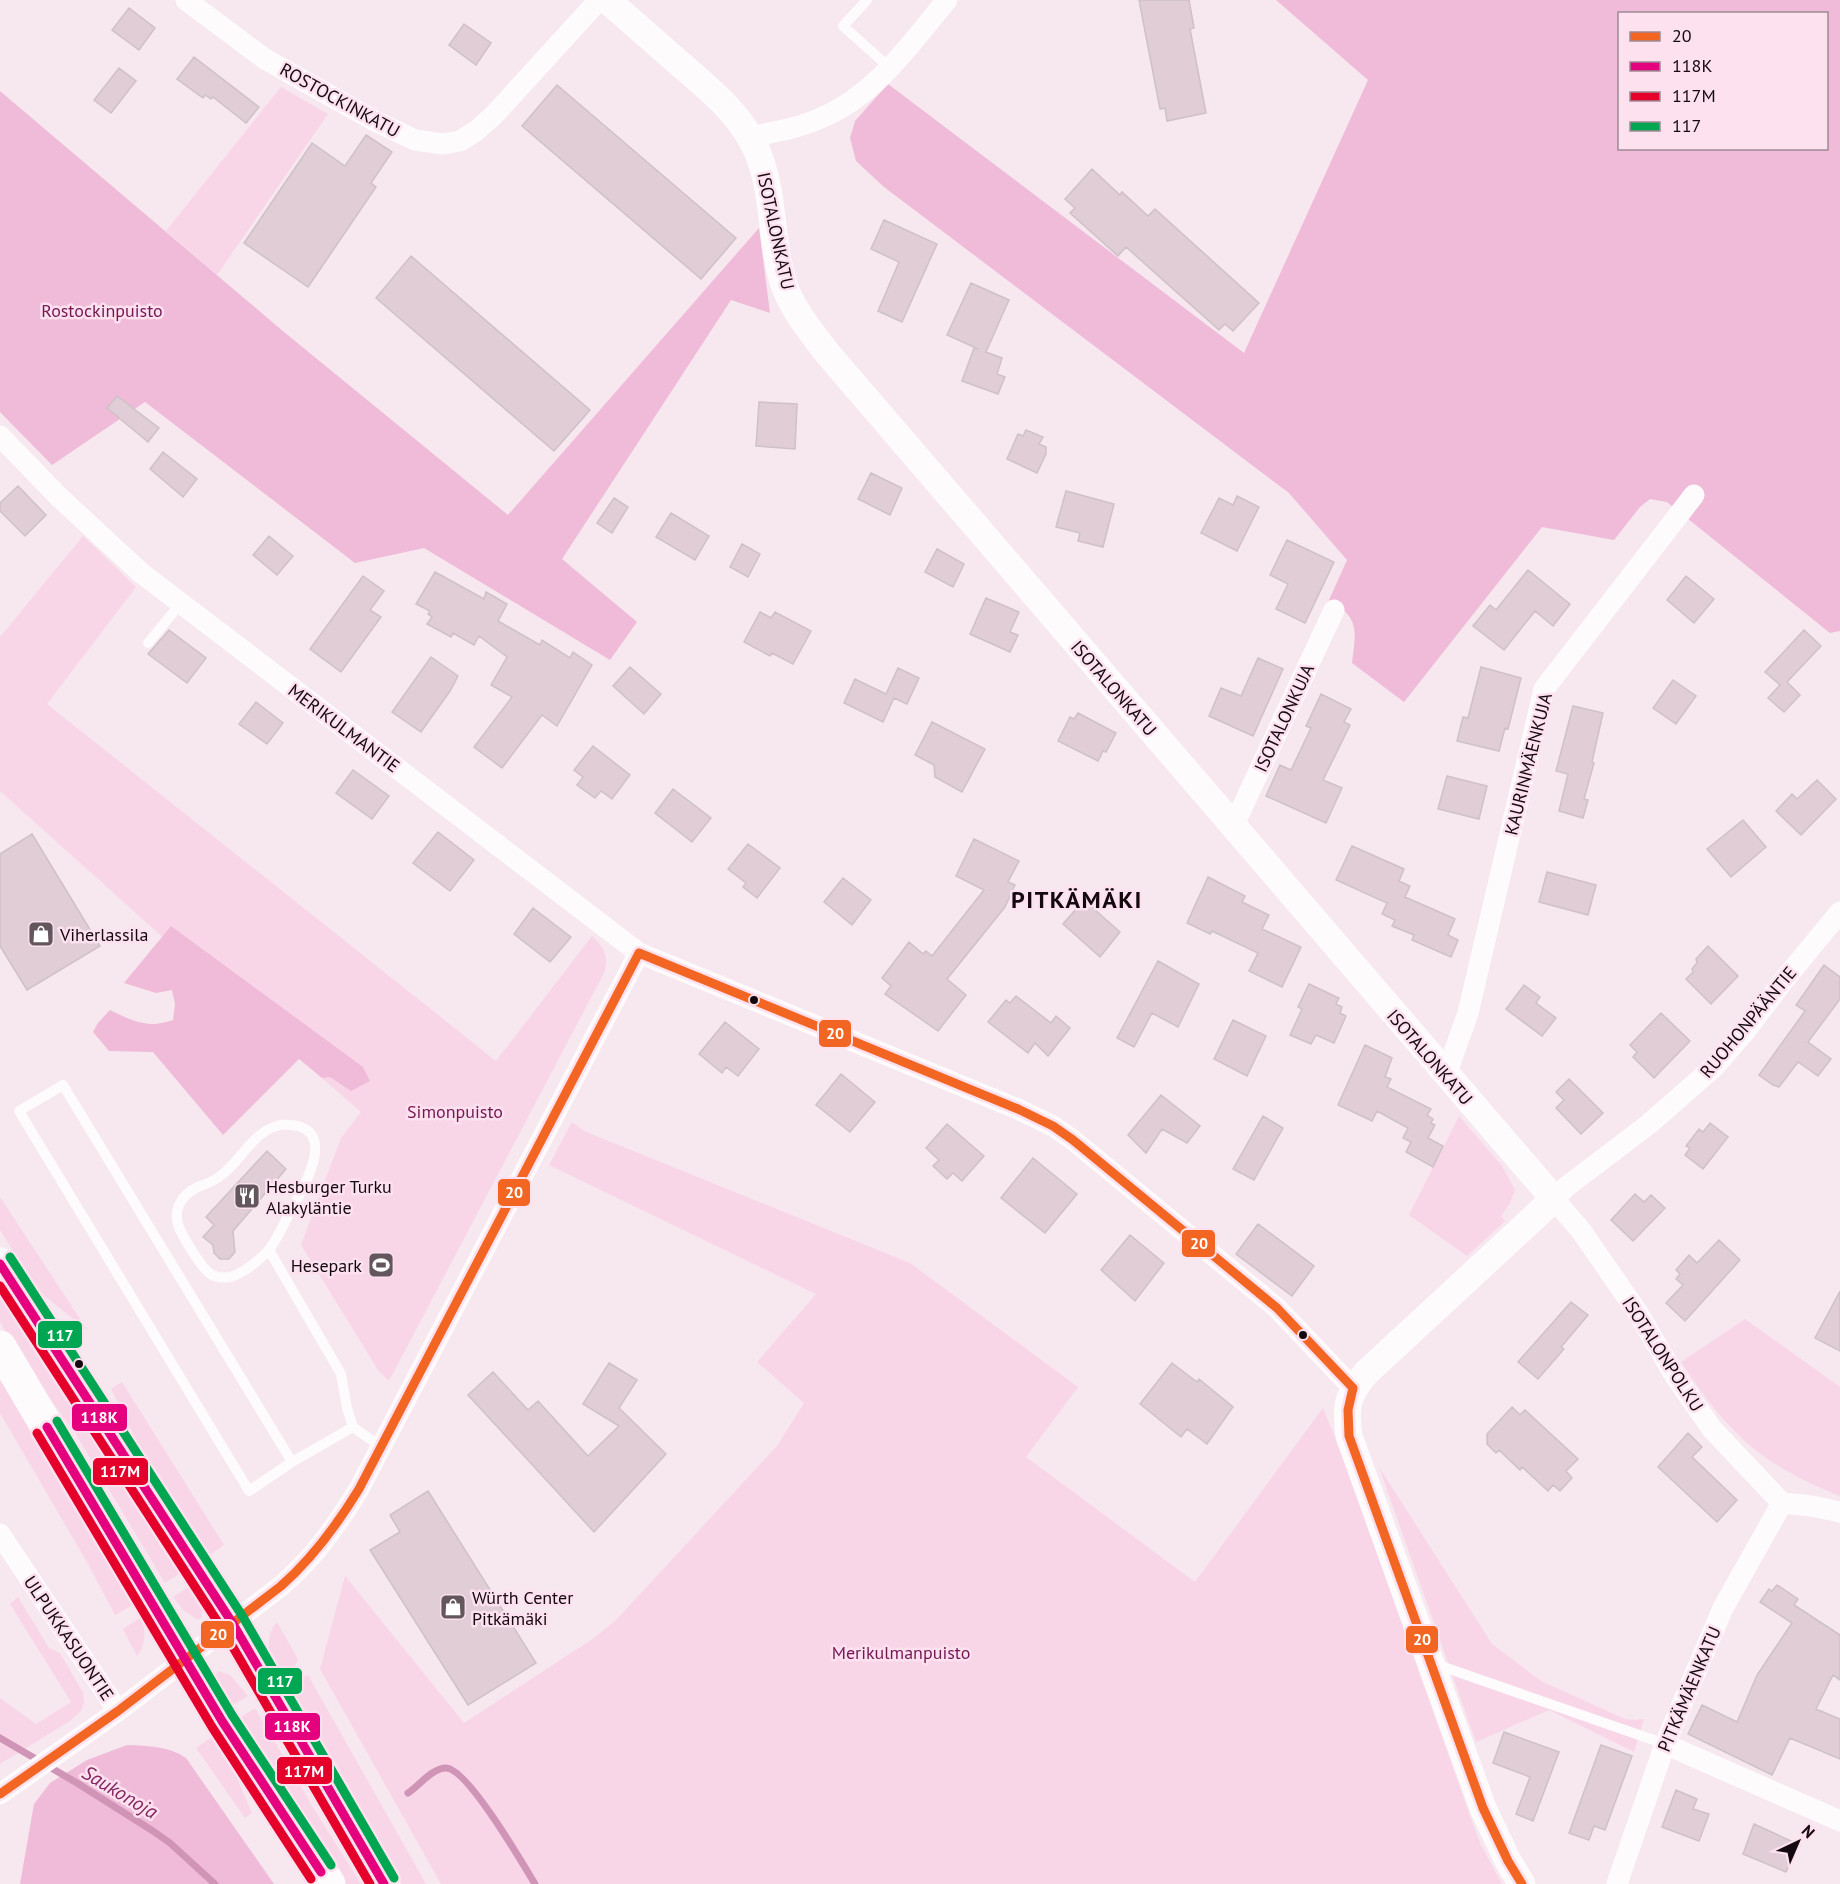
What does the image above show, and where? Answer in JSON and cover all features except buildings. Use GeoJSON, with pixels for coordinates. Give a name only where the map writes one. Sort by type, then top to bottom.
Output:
{"type":"FeatureCollection","features":[{"type":"Feature","properties":{"kind":"highway"},"geometry":{"type":"LineString","coordinates":[[0,1264],[233,1623],[384,1884]]}},
{"type":"Feature","properties":{"kind":"highway"},"geometry":{"type":"LineString","coordinates":[[0,1347],[185,1660],[328,1884]]}},
{"type":"Feature","properties":{"kind":"street","name":"ROSTOCKINKATU"},"geometry":{"type":"LineString","coordinates":[[186,0],[265,58],[375,121],[415,140],[443,144],[460,141],[488,120],[599,0]]}},
{"type":"Feature","properties":{"kind":"street","name":"ISOTALONKATU"},"geometry":{"type":"LineString","coordinates":[[607,0],[718,97],[744,126],[763,170],[784,284],[806,325],[852,383],[1554,1199]]}},
{"type":"Feature","properties":{"kind":"street"},"geometry":{"type":"LineString","coordinates":[[750,137],[812,122],[835,112],[859,96],[890,68],[947,0]]}},
{"type":"Feature","properties":{"kind":"street","name":"MERIKULMANTIE"},"geometry":{"type":"LineString","coordinates":[[0,436],[58,496],[140,572],[639,953],[1018,1109],[1053,1126],[1277,1308],[1353,1388]]}},
{"type":"Feature","properties":{"kind":"street","name":"KAURINMÄENKUJA"},"geometry":{"type":"LineString","coordinates":[[1446,1075],[1468,1013],[1544,689],[1695,495]]}},
{"type":"Feature","properties":{"kind":"street","name":"ISOTALONKUJA"},"geometry":{"type":"LineString","coordinates":[[1233,827],[1334,610]]}},
{"type":"Feature","properties":{"kind":"street","name":"RUOHONPÄÄNTIE"},"geometry":{"type":"LineString","coordinates":[[1353,1388],[1392,1347],[1566,1187],[1656,1118],[1714,1067],[1840,912]]}},
{"type":"Feature","properties":{"kind":"street"},"geometry":{"type":"LineString","coordinates":[[0,1794],[118,1711],[288,1581],[315,1552],[344,1513],[381,1447],[639,953]]}},
{"type":"Feature","properties":{"kind":"street","name":"ISOTALONPOLKU"},"geometry":{"type":"LineString","coordinates":[[1554,1199],[1582,1232],[1638,1313],[1676,1376],[1712,1429],[1782,1503]]}},
{"type":"Feature","properties":{"kind":"street"},"geometry":{"type":"LineString","coordinates":[[1353,1388],[1348,1410],[1349,1436],[1483,1808],[1508,1861],[1522,1884]]}},
{"type":"Feature","properties":{"kind":"street"},"geometry":{"type":"LineString","coordinates":[[1782,1503],[1840,1512]]}},
{"type":"Feature","properties":{"kind":"street","name":"PITKÄMÄENKATU"},"geometry":{"type":"LineString","coordinates":[[1617,1884],[1665,1744],[1724,1608],[1754,1549],[1782,1503]]}},
{"type":"Feature","properties":{"kind":"street","name":"ULPUKKASUONTIE"},"geometry":{"type":"LineString","coordinates":[[0,1534],[118,1711]]}},
{"type":"Feature","properties":{"kind":"street"},"geometry":{"type":"LineString","coordinates":[[1665,1744],[1840,1821]]}},
{"type":"Feature","properties":{"kind":"lane"},"geometry":{"type":"LineString","coordinates":[[867,0],[843,26],[890,68]]}},
{"type":"Feature","properties":{"kind":"lane"},"geometry":{"type":"LineString","coordinates":[[148,643],[181,603]]}},
{"type":"Feature","properties":{"kind":"lane"},"geometry":{"type":"LineString","coordinates":[[292,1462],[63,1085],[19,1111],[249,1491],[292,1462],[353,1427]]}},
{"type":"Feature","properties":{"kind":"lane"},"geometry":{"type":"LineString","coordinates":[[280,1125],[292,1125],[306,1130],[313,1139],[315,1152],[313,1166],[307,1183],[269,1250],[242,1272],[232,1276],[217,1277],[202,1265],[179,1226],[176,1216],[179,1205],[195,1187],[220,1177],[263,1131],[280,1125]]}},
{"type":"Feature","properties":{"kind":"lane"},"geometry":{"type":"LineString","coordinates":[[269,1250],[341,1374],[353,1427],[381,1447]]}},
{"type":"Feature","properties":{"kind":"lane"},"geometry":{"type":"LineString","coordinates":[[1431,1663],[1665,1744]]}},
{"type":"Feature","properties":{"kind":"green space"},"geometry":{"type":"Polygon","coordinates":[[[1276,0],[1840,0],[1840,631],[1830,633],[1667,502],[1650,499],[1640,507],[1614,540],[1542,527],[1404,702],[1352,663],[1354,626],[1346,613],[1329,600],[1347,560],[1289,493],[884,187],[856,161],[850,138],[855,121],[888,84],[1244,353],[1368,80],[1276,0]]]}},
{"type":"Feature","properties":{"kind":"green space"},"geometry":{"type":"Polygon","coordinates":[[[281,87],[328,114],[217,275],[166,231],[281,87]]]}},
{"type":"Feature","properties":{"kind":"green space","name":"Rostockinpuisto"},"geometry":{"type":"Polygon","coordinates":[[[0,91],[284,332],[508,515],[759,228],[770,313],[731,300],[562,559],[637,622],[610,660],[424,548],[355,563],[145,402],[52,465],[0,412],[0,91]]]}},
{"type":"Feature","properties":{"kind":"green space","name":"Simonpuisto"},"geometry":{"type":"Polygon","coordinates":[[[83,536],[136,587],[47,704],[496,1061],[592,936],[600,944],[604,953],[606,962],[604,973],[389,1381],[378,1370],[301,1245],[341,1138],[361,1112],[0,791],[0,637],[83,536]]]}},
{"type":"Feature","properties":{"kind":"green space"},"geometry":{"type":"Polygon","coordinates":[[[171,926],[363,1067],[370,1081],[351,1091],[330,1077],[322,1078],[299,1059],[223,1135],[153,1052],[109,1051],[93,1032],[110,1010],[140,1023],[155,1024],[173,1020],[175,1004],[172,990],[156,993],[124,983],[171,926]]]}},
{"type":"Feature","properties":{"kind":"green space"},"geometry":{"type":"Polygon","coordinates":[[[1459,1116],[1502,1166],[1515,1190],[1501,1216],[1505,1221],[1467,1256],[1409,1215],[1459,1116]]]}},
{"type":"Feature","properties":{"kind":"green space","name":"Merikulmanpuisto"},"geometry":{"type":"Polygon","coordinates":[[[572,1122],[584,1131],[910,1263],[1078,1387],[1026,1457],[1195,1582],[1323,1408],[1341,1452],[1470,1816],[1481,1845],[1502,1884],[441,1884],[320,1669],[345,1576],[464,1723],[594,1638],[617,1619],[777,1446],[804,1403],[757,1362],[816,1294],[549,1165],[572,1122]]]}},
{"type":"Feature","properties":{"kind":"green space"},"geometry":{"type":"Polygon","coordinates":[[[0,1197],[88,1331],[37,1290],[0,1230],[0,1197]]]}},
{"type":"Feature","properties":{"kind":"green space"},"geometry":{"type":"Polygon","coordinates":[[[0,1288],[184,1571],[165,1583],[75,1433],[24,1363],[0,1322],[0,1288]]]}},
{"type":"Feature","properties":{"kind":"green space"},"geometry":{"type":"Polygon","coordinates":[[[1745,1319],[1840,1387],[1840,1496],[1789,1472],[1751,1447],[1713,1407],[1681,1362],[1745,1319]]]}},
{"type":"Feature","properties":{"kind":"green space"},"geometry":{"type":"Polygon","coordinates":[[[0,1373],[136,1603],[115,1615],[87,1562],[0,1413],[0,1373]]]}},
{"type":"Feature","properties":{"kind":"green space"},"geometry":{"type":"Polygon","coordinates":[[[122,1382],[224,1545],[205,1558],[155,1478],[111,1389],[122,1382]]]}},
{"type":"Feature","properties":{"kind":"green space"},"geometry":{"type":"Polygon","coordinates":[[[1379,1467],[1492,1644],[1541,1681],[1625,1719],[1644,1719],[1634,1752],[1549,1710],[1476,1742],[1379,1467]]]}},
{"type":"Feature","properties":{"kind":"green space"},"geometry":{"type":"Polygon","coordinates":[[[193,1584],[201,1603],[202,1618],[198,1620],[183,1610],[173,1597],[193,1584]]]}},
{"type":"Feature","properties":{"kind":"green space"},"geometry":{"type":"Polygon","coordinates":[[[18,1597],[49,1648],[60,1653],[83,1693],[84,1702],[81,1711],[70,1721],[0,1764],[0,1698],[36,1724],[71,1702],[10,1604],[18,1597]]]}},
{"type":"Feature","properties":{"kind":"green space"},"geometry":{"type":"Polygon","coordinates":[[[141,1617],[144,1637],[137,1656],[123,1629],[141,1617]]]}},
{"type":"Feature","properties":{"kind":"green space"},"geometry":{"type":"Polygon","coordinates":[[[277,1622],[298,1659],[293,1667],[279,1676],[269,1649],[270,1635],[277,1622]]]}},
{"type":"Feature","properties":{"kind":"green space"},"geometry":{"type":"Polygon","coordinates":[[[218,1671],[230,1675],[248,1696],[228,1708],[215,1677],[218,1671]]]}},
{"type":"Feature","properties":{"kind":"green space"},"geometry":{"type":"Polygon","coordinates":[[[308,1675],[426,1884],[399,1884],[285,1689],[308,1675]]]}},
{"type":"Feature","properties":{"kind":"green space"},"geometry":{"type":"Polygon","coordinates":[[[255,1708],[361,1884],[343,1884],[235,1721],[255,1708]]]}},
{"type":"Feature","properties":{"kind":"green space"},"geometry":{"type":"Polygon","coordinates":[[[213,1736],[224,1748],[252,1813],[245,1818],[196,1748],[213,1736]]]}},
{"type":"Feature","properties":{"kind":"green space"},"geometry":{"type":"Polygon","coordinates":[[[127,1745],[165,1749],[186,1758],[274,1884],[20,1884],[34,1804],[50,1783],[87,1760],[127,1745]]]}},
{"type":"Feature","properties":{"kind":"waterway","name":"Saukonoja"},"geometry":{"type":"LineString","coordinates":[[0,1738],[153,1831],[170,1843],[215,1884]]}},
{"type":"Feature","properties":{"kind":"waterway","name":"Saukonoja"},"geometry":{"type":"LineString","coordinates":[[408,1793],[436,1771],[446,1768],[455,1772],[480,1799],[535,1884]]}},
{"type":"Feature","properties":{"kind":"transit line","name":"20"},"geometry":{"type":"LineString","coordinates":[[639,953],[1018,1109],[1053,1126],[1277,1308],[1353,1388]]}},
{"type":"Feature","properties":{"kind":"transit line","name":"20"},"geometry":{"type":"LineString","coordinates":[[0,1794],[118,1711],[281,1586],[324,1540],[359,1489],[639,953]]}},
{"type":"Feature","properties":{"kind":"transit line","name":"117"},"geometry":{"type":"LineString","coordinates":[[10,1257],[243,1617],[394,1878]]}},
{"type":"Feature","properties":{"kind":"transit line","name":"118K"},"geometry":{"type":"LineString","coordinates":[[0,1264],[233,1624],[384,1884]]}},
{"type":"Feature","properties":{"kind":"transit line","name":"117M"},"geometry":{"type":"LineString","coordinates":[[0,1286],[223,1630],[370,1884]]}},
{"type":"Feature","properties":{"kind":"transit line","name":"20"},"geometry":{"type":"LineString","coordinates":[[1353,1388],[1348,1410],[1349,1436],[1483,1808],[1508,1861],[1522,1884]]}},
{"type":"Feature","properties":{"kind":"transit line","name":"117"},"geometry":{"type":"LineString","coordinates":[[57,1421],[232,1715],[331,1865]]}},
{"type":"Feature","properties":{"kind":"transit line","name":"118K"},"geometry":{"type":"LineString","coordinates":[[47,1427],[222,1721],[321,1872]]}},
{"type":"Feature","properties":{"kind":"transit line","name":"117M"},"geometry":{"type":"LineString","coordinates":[[37,1433],[212,1727],[311,1879]]}},
{"type":"Feature","properties":{"kind":"place","name":"Viherlassila"},"geometry":{"type":"Point","coordinates":[41,934]}},
{"type":"Feature","properties":{"kind":"place","name":"Hesburger Turku Alakyläntie"},"geometry":{"type":"Point","coordinates":[247,1196]}},
{"type":"Feature","properties":{"kind":"place","name":"Hesepark"},"geometry":{"type":"Point","coordinates":[381,1265]}},
{"type":"Feature","properties":{"kind":"place","name":"Würth Center Pitkämäki"},"geometry":{"type":"Point","coordinates":[453,1607]}},
{"type":"Feature","properties":{"kind":"district","name":"PITKÄMÄKI"},"geometry":{"type":"Point","coordinates":[1077,899]}}]}
